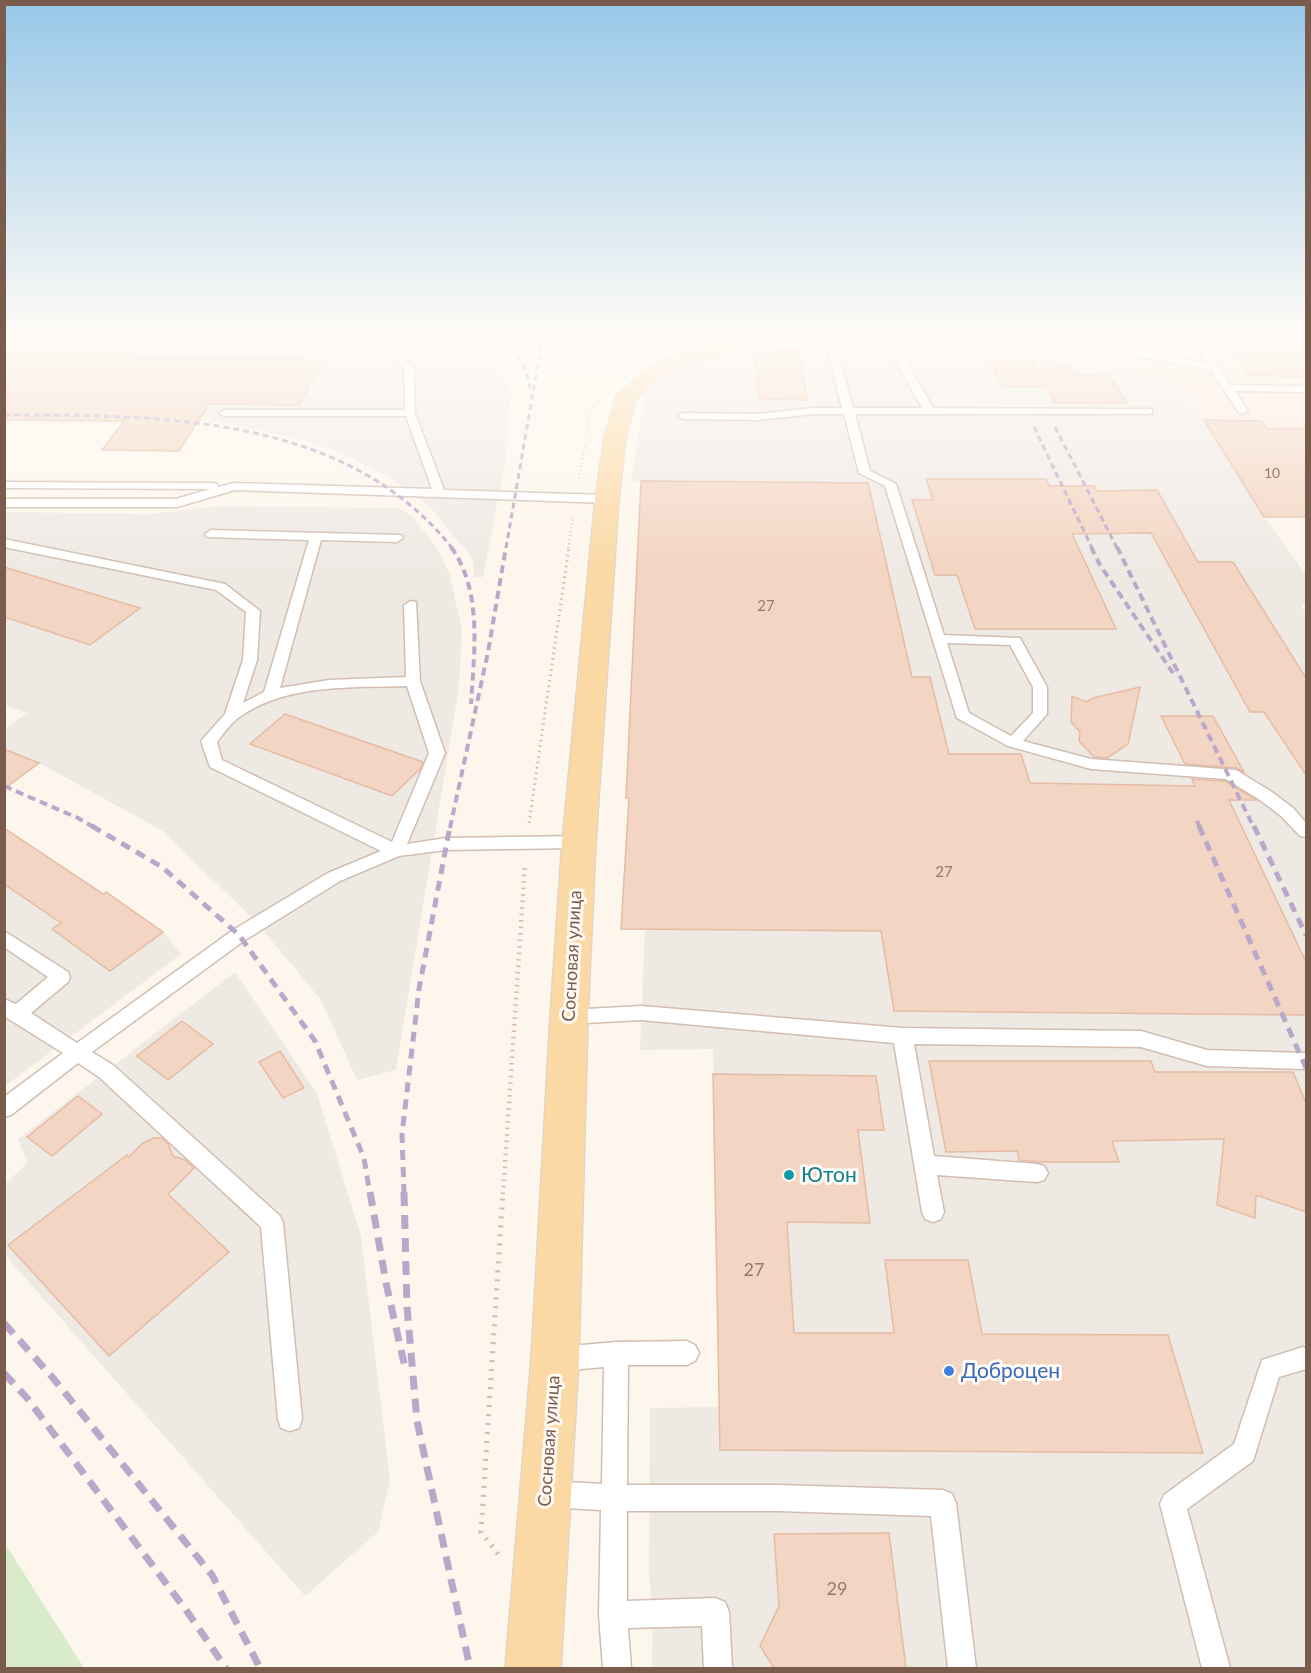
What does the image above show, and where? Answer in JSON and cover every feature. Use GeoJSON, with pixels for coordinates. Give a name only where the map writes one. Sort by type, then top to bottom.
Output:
{"type":"FeatureCollection","features":[{"type":"Feature","properties":{"kind":"main road","name":"Сосновая улица"},"geometry":{"type":"LineString","coordinates":[[533,1668],[555,1359],[569,1017],[579,842],[607,499],[620,413]]}},
{"type":"Feature","properties":{"kind":"lane"},"geometry":{"type":"LineString","coordinates":[[410,413],[440,494]]}},
{"type":"Feature","properties":{"kind":"lane"},"geometry":{"type":"LineString","coordinates":[[683,416],[758,417],[794,413]]}},
{"type":"Feature","properties":{"kind":"lane"},"geometry":{"type":"LineString","coordinates":[[850,413],[865,473],[891,484],[962,715],[1013,743],[1091,764],[1230,774],[1287,812],[1306,832]]}},
{"type":"Feature","properties":{"kind":"lane"},"geometry":{"type":"LineString","coordinates":[[4,485],[234,486],[607,499]]}},
{"type":"Feature","properties":{"kind":"lane"},"geometry":{"type":"LineString","coordinates":[[4,503],[177,503],[234,486]]}},
{"type":"Feature","properties":{"kind":"lane"},"geometry":{"type":"LineString","coordinates":[[212,534],[397,538]]}},
{"type":"Feature","properties":{"kind":"lane"},"geometry":{"type":"LineString","coordinates":[[271,694],[316,536]]}},
{"type":"Feature","properties":{"kind":"lane"},"geometry":{"type":"LineString","coordinates":[[4,543],[220,588],[253,611],[250,660],[232,716]]}},
{"type":"Feature","properties":{"kind":"lane"},"geometry":{"type":"LineString","coordinates":[[396,851],[438,753],[413,681],[411,605]]}},
{"type":"Feature","properties":{"kind":"lane"},"geometry":{"type":"LineString","coordinates":[[938,639],[1015,641],[1040,687],[1040,714],[1013,743]]}},
{"type":"Feature","properties":{"kind":"lane"},"geometry":{"type":"LineString","coordinates":[[396,851],[216,763],[209,741],[232,716],[271,694],[329,684],[413,681]]}},
{"type":"Feature","properties":{"kind":"lane"},"geometry":{"type":"LineString","coordinates":[[4,1109],[240,935],[334,877],[396,851],[446,844],[579,842]]}},
{"type":"Feature","properties":{"kind":"lane"},"geometry":{"type":"LineString","coordinates":[[4,936],[61,977],[11,1010],[106,1071],[272,1223],[290,1419]]}},
{"type":"Feature","properties":{"kind":"lane"},"geometry":{"type":"LineString","coordinates":[[569,1017],[641,1013],[903,1036],[1142,1039],[1207,1058],[1306,1061]]}},
{"type":"Feature","properties":{"kind":"lane"},"geometry":{"type":"LineString","coordinates":[[903,1036],[933,1212]]}},
{"type":"Feature","properties":{"kind":"lane"},"geometry":{"type":"LineString","coordinates":[[925,1165],[1037,1173]]}},
{"type":"Feature","properties":{"kind":"lane"},"geometry":{"type":"LineString","coordinates":[[555,1359],[616,1354],[687,1353]]}},
{"type":"Feature","properties":{"kind":"lane"},"geometry":{"type":"LineString","coordinates":[[616,1354],[613,1615],[617,1668]]}},
{"type":"Feature","properties":{"kind":"lane"},"geometry":{"type":"LineString","coordinates":[[1215,1668],[1173,1504],[1244,1452],[1270,1368],[1303,1359]]}},
{"type":"Feature","properties":{"kind":"lane"},"geometry":{"type":"LineString","coordinates":[[545,1493],[616,1498],[779,1498],[943,1503],[962,1668]]}},
{"type":"Feature","properties":{"kind":"lane"},"geometry":{"type":"LineString","coordinates":[[613,1615],[715,1612],[718,1668]]}},
{"type":"Feature","properties":{"kind":"shaded area"},"geometry":{"type":"Polygon","coordinates":[[[131,413],[510,413],[507,452],[483,577],[474,577],[473,559],[430,507],[392,479],[345,455],[305,440],[214,421],[131,413]]]}},
{"type":"Feature","properties":{"kind":"shaded area"},"geometry":{"type":"Polygon","coordinates":[[[642,413],[1199,413],[1264,517],[1306,574],[1306,604],[1301,605],[1306,613],[1306,1668],[652,1668],[653,1614],[649,1574],[650,1408],[721,1407],[717,1333],[713,1049],[640,1050],[645,929],[621,929],[629,799],[626,798],[641,482],[631,481],[642,413]]]}},
{"type":"Feature","properties":{"kind":"shaded area"},"geometry":{"type":"Polygon","coordinates":[[[1199,413],[1306,413],[1306,517],[1264,517],[1199,413]]]}},
{"type":"Feature","properties":{"kind":"shaded area"},"geometry":{"type":"Polygon","coordinates":[[[218,506],[398,508],[412,516],[434,544],[449,572],[462,630],[459,686],[396,1070],[357,1080],[321,1000],[258,924],[163,831],[39,763],[5,749],[4,729],[27,713],[5,705],[5,512],[150,514],[218,506]]]}},
{"type":"Feature","properties":{"kind":"shaded area"},"geometry":{"type":"Polygon","coordinates":[[[5,828],[163,932],[181,954],[5,1086],[5,828]]]}},
{"type":"Feature","properties":{"kind":"shaded area"},"geometry":{"type":"Polygon","coordinates":[[[235,972],[317,1094],[361,1236],[390,1481],[378,1532],[305,1596],[5,1255],[4,1185],[27,1163],[18,1139],[235,972]]]}},
{"type":"Feature","properties":{"kind":"green space"},"geometry":{"type":"Polygon","coordinates":[[[4,1542],[84,1668],[5,1668],[4,1542]]]}},
{"type":"Feature","properties":{"kind":"building"},"geometry":{"type":"Polygon","coordinates":[[[4,413],[203,413],[179,451],[102,450],[124,421],[4,420],[4,413]]]}},
{"type":"Feature","properties":{"kind":"building"},"geometry":{"type":"Polygon","coordinates":[[[1204,420],[1261,421],[1267,429],[1306,429],[1306,517],[1264,517],[1204,420]]]}},
{"type":"Feature","properties":{"kind":"building"},"geometry":{"type":"Polygon","coordinates":[[[926,479],[1046,479],[1049,486],[1094,486],[1097,491],[1157,490],[1198,562],[1233,562],[1306,678],[1306,775],[1264,712],[1250,712],[1151,533],[1072,534],[1116,629],[975,629],[957,575],[935,575],[912,500],[933,500],[926,479]]]}},
{"type":"Feature","properties":{"kind":"building"},"geometry":{"type":"Polygon","coordinates":[[[641,481],[868,483],[912,677],[930,677],[949,754],[1021,754],[1030,783],[1195,786],[1192,779],[1225,781],[1256,800],[1229,800],[1306,962],[1306,1015],[894,1011],[881,931],[621,929],[629,798],[626,798],[641,481]]]}},
{"type":"Feature","properties":{"kind":"building"},"geometry":{"type":"Polygon","coordinates":[[[4,567],[140,608],[90,645],[4,617],[4,567]]]}},
{"type":"Feature","properties":{"kind":"building"},"geometry":{"type":"Polygon","coordinates":[[[1140,687],[1128,744],[1107,758],[1094,757],[1079,741],[1080,732],[1071,722],[1072,696],[1086,702],[1093,698],[1140,687]]]}},
{"type":"Feature","properties":{"kind":"building"},"geometry":{"type":"Polygon","coordinates":[[[285,714],[423,762],[420,769],[392,796],[250,744],[285,714]]]}},
{"type":"Feature","properties":{"kind":"building"},"geometry":{"type":"Polygon","coordinates":[[[1161,716],[1213,716],[1244,772],[1236,768],[1185,764],[1161,716]]]}},
{"type":"Feature","properties":{"kind":"building"},"geometry":{"type":"Polygon","coordinates":[[[4,749],[39,763],[4,789],[4,749]]]}},
{"type":"Feature","properties":{"kind":"building"},"geometry":{"type":"Polygon","coordinates":[[[4,828],[103,894],[106,892],[163,932],[110,971],[52,929],[61,923],[4,884],[4,828]]]}},
{"type":"Feature","properties":{"kind":"building"},"geometry":{"type":"Polygon","coordinates":[[[182,1021],[213,1044],[168,1080],[137,1056],[182,1021]]]}},
{"type":"Feature","properties":{"kind":"building"},"geometry":{"type":"Polygon","coordinates":[[[280,1051],[304,1088],[283,1098],[259,1062],[280,1051]]]}},
{"type":"Feature","properties":{"kind":"building"},"geometry":{"type":"Polygon","coordinates":[[[929,1061],[1151,1061],[1155,1072],[1293,1072],[1306,1103],[1306,1212],[1256,1195],[1255,1218],[1217,1205],[1224,1139],[1112,1141],[1119,1162],[1019,1160],[1017,1151],[946,1152],[929,1061]]]}},
{"type":"Feature","properties":{"kind":"building"},"geometry":{"type":"Polygon","coordinates":[[[713,1074],[876,1076],[884,1130],[858,1130],[870,1223],[787,1222],[794,1333],[894,1333],[885,1260],[968,1260],[982,1334],[1168,1335],[1203,1453],[720,1450],[713,1074]]]}},
{"type":"Feature","properties":{"kind":"building"},"geometry":{"type":"Polygon","coordinates":[[[78,1096],[102,1114],[52,1156],[27,1137],[78,1096]]]}},
{"type":"Feature","properties":{"kind":"building"},"geometry":{"type":"Polygon","coordinates":[[[154,1138],[162,1138],[168,1144],[173,1156],[185,1160],[194,1168],[168,1194],[229,1252],[109,1356],[8,1245],[127,1155],[129,1157],[143,1143],[154,1138]]]}},
{"type":"Feature","properties":{"kind":"building"},"geometry":{"type":"Polygon","coordinates":[[[889,1533],[906,1668],[774,1668],[760,1646],[779,1606],[774,1534],[889,1533]]]}},
{"type":"Feature","properties":{"kind":"railway"},"geometry":{"type":"LineString","coordinates":[[506,548],[529,413]]}},
{"type":"Feature","properties":{"kind":"railway"},"geometry":{"type":"LineString","coordinates":[[4,415],[124,417],[186,422],[246,431],[305,447],[359,471],[409,504],[452,548]]}},
{"type":"Feature","properties":{"kind":"railway"},"geometry":{"type":"LineString","coordinates":[[1034,427],[1092,548]]}},
{"type":"Feature","properties":{"kind":"railway"},"geometry":{"type":"LineString","coordinates":[[1055,427],[1117,548]]}},
{"type":"Feature","properties":{"kind":"railway"},"geometry":{"type":"LineString","coordinates":[[451,547],[461,564],[472,602],[474,643],[471,704]]}},
{"type":"Feature","properties":{"kind":"railway"},"geometry":{"type":"LineString","coordinates":[[450,828],[488,652],[506,547]]}},
{"type":"Feature","properties":{"kind":"railway"},"geometry":{"type":"LineString","coordinates":[[1091,547],[1100,565],[1173,673]]}},
{"type":"Feature","properties":{"kind":"railway"},"geometry":{"type":"LineString","coordinates":[[1117,547],[1254,828]]}},
{"type":"Feature","properties":{"kind":"railway"},"geometry":{"type":"LineString","coordinates":[[4,786],[78,818],[95,828]]}},
{"type":"Feature","properties":{"kind":"railway"},"geometry":{"type":"LineString","coordinates":[[1197,821],[1200,828]]}},
{"type":"Feature","properties":{"kind":"railway"},"geometry":{"type":"LineString","coordinates":[[92,826],[162,867],[239,935],[315,1041],[364,1158],[370,1194]]}},
{"type":"Feature","properties":{"kind":"railway"},"geometry":{"type":"LineString","coordinates":[[404,1194],[402,1134],[419,989],[450,826]]}},
{"type":"Feature","properties":{"kind":"railway"},"geometry":{"type":"LineString","coordinates":[[1199,826],[1306,1068]]}},
{"type":"Feature","properties":{"kind":"railway"},"geometry":{"type":"LineString","coordinates":[[1254,826],[1306,935]]}},
{"type":"Feature","properties":{"kind":"railway"},"geometry":{"type":"LineString","coordinates":[[370,1192],[386,1283],[406,1372]]}},
{"type":"Feature","properties":{"kind":"railway"},"geometry":{"type":"LineString","coordinates":[[404,1192],[407,1307],[417,1421],[470,1668]]}},
{"type":"Feature","properties":{"kind":"railway"},"geometry":{"type":"LineString","coordinates":[[4,1323],[53,1378],[212,1575],[260,1668]]}},
{"type":"Feature","properties":{"kind":"railway"},"geometry":{"type":"LineString","coordinates":[[4,1373],[27,1398],[186,1610],[226,1668]]}},
{"type":"Feature","properties":{"kind":"place","name":"Ютон"},"geometry":{"type":"Point","coordinates":[789,1175]}},
{"type":"Feature","properties":{"kind":"place","name":"Доброцен"},"geometry":{"type":"Point","coordinates":[949,1371]}}]}
